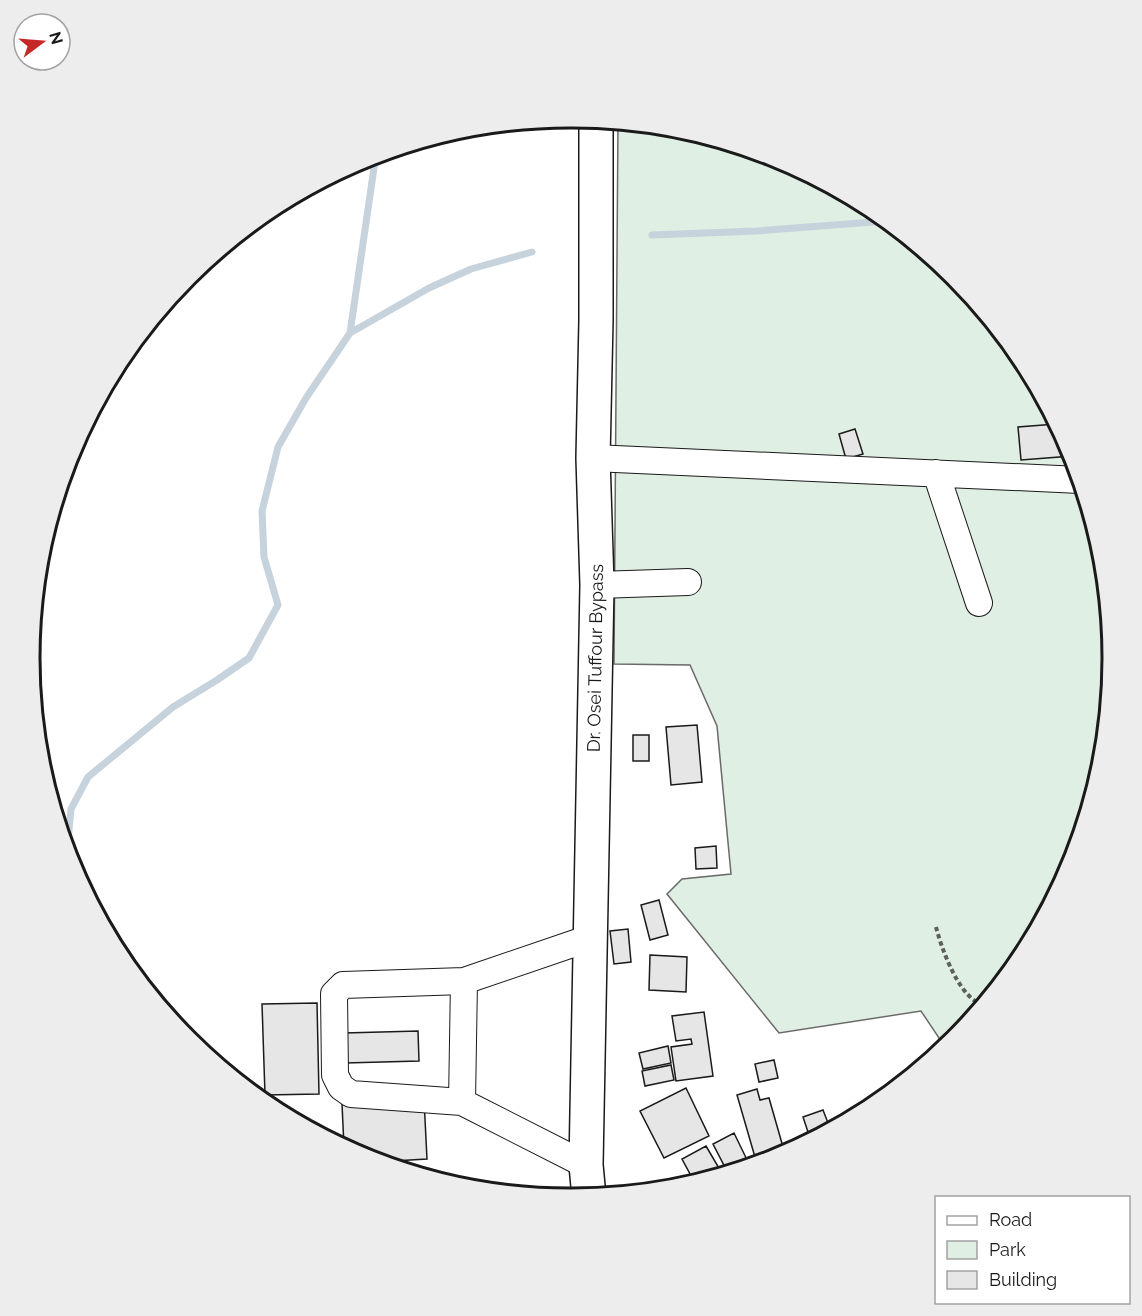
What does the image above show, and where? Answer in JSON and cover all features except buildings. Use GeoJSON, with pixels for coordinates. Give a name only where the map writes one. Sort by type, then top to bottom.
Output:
{"type":"FeatureCollection","features":[{"type":"Feature","properties":{"kind":"highway","name":"Dr. Osei Tuffour Bypass"},"geometry":{"type":"LineString","coordinates":[[588,1188],[586,1165],[597,585],[593,458],[596,129]]}},
{"type":"Feature","properties":{"kind":"street"},"geometry":{"type":"LineString","coordinates":[[593,458],[1070,480]]}},
{"type":"Feature","properties":{"kind":"street"},"geometry":{"type":"LineString","coordinates":[[936,473],[979,603]]}},
{"type":"Feature","properties":{"kind":"street"},"geometry":{"type":"LineString","coordinates":[[597,585],[688,582]]}},
{"type":"Feature","properties":{"kind":"street"},"geometry":{"type":"LineString","coordinates":[[586,1165],[462,1102],[351,1094],[341,1087],[334,1075],[334,994],[343,985],[464,981],[590,938]]}},
{"type":"Feature","properties":{"kind":"street"},"geometry":{"type":"LineString","coordinates":[[462,1102],[464,981]]}},
{"type":"Feature","properties":{"kind":"path"},"geometry":{"type":"LineString","coordinates":[[936,927],[940,944],[956,978],[975,1001]]}},
{"type":"Feature","properties":{"kind":"green space"},"geometry":{"type":"Polygon","coordinates":[[[618,130],[674,138],[708,146],[774,168],[836,199],[894,237],[946,283],[992,335],[1012,363],[1047,423],[1073,487],[1091,555],[1097,589],[1102,658],[1097,727],[1083,795],[1061,861],[1030,923],[992,981],[940,1039],[921,1011],[779,1033],[667,894],[682,879],[731,874],[717,726],[690,665],[614,664],[618,130]]]}},
{"type":"Feature","properties":{"kind":"waterway"},"geometry":{"type":"LineString","coordinates":[[69,829],[71,809],[88,777],[173,707],[249,658],[278,605],[264,557],[262,511],[278,447],[306,398],[350,333],[374,166]]}},
{"type":"Feature","properties":{"kind":"waterway"},"geometry":{"type":"LineString","coordinates":[[652,235],[757,231],[873,222]]}},
{"type":"Feature","properties":{"kind":"waterway"},"geometry":{"type":"LineString","coordinates":[[350,333],[429,288],[471,269],[532,252]]}}]}
